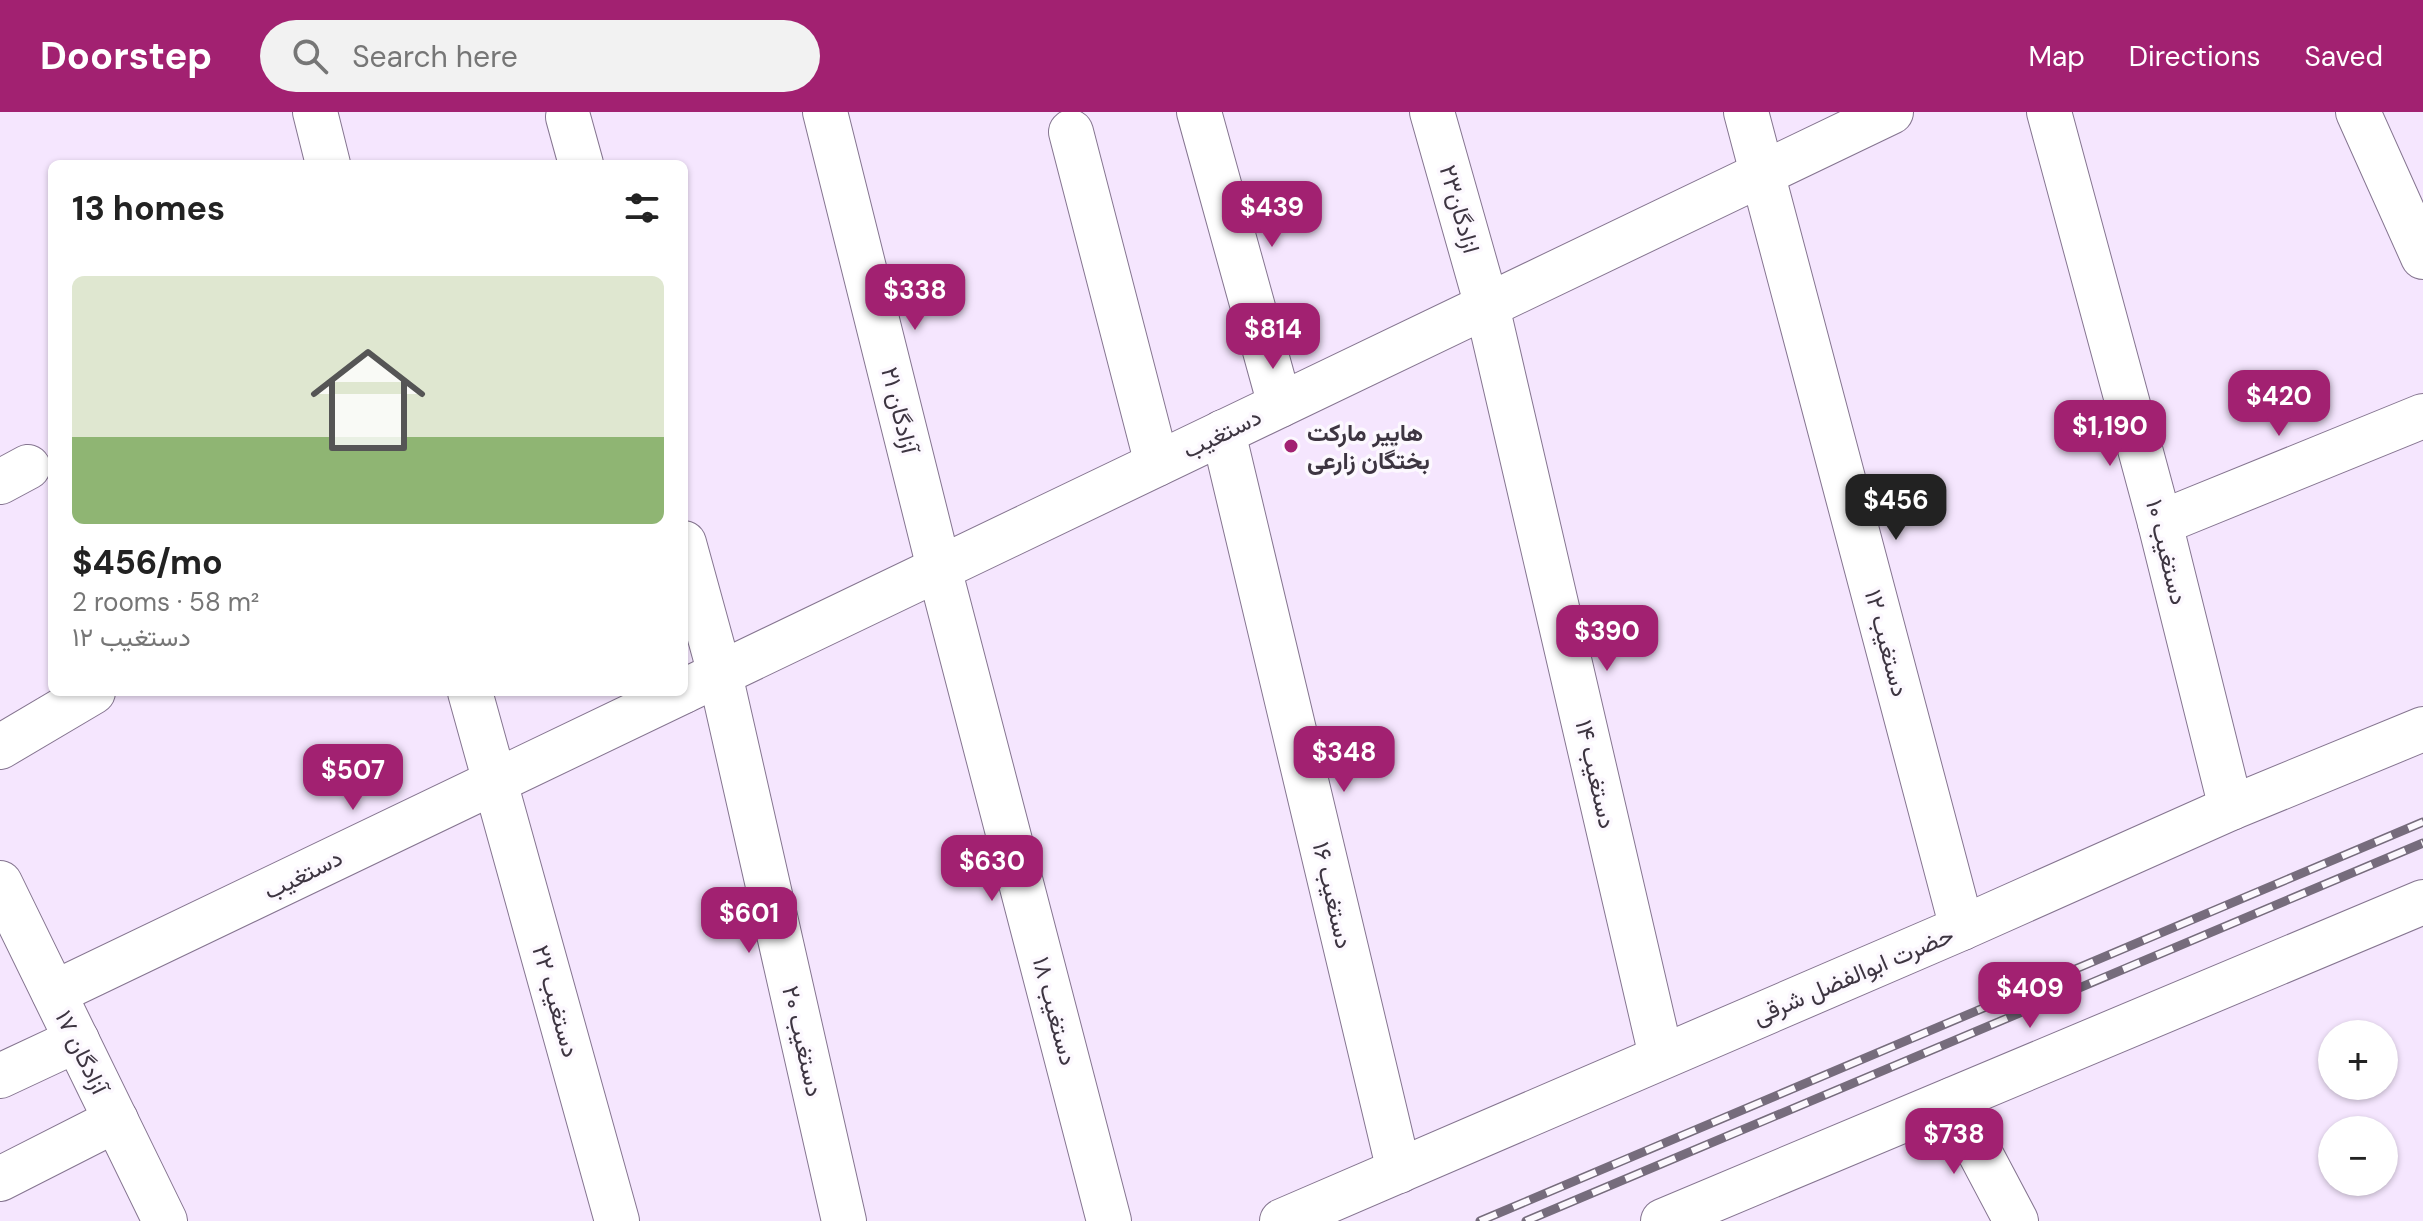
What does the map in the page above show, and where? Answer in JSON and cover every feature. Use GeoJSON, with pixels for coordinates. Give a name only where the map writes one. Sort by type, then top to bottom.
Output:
{"type":"FeatureCollection","features":[{"type":"Feature","properties":{"kind":"street"},"geometry":{"type":"LineString","coordinates":[[315,112],[327,160]]}},
{"type":"Feature","properties":{"kind":"street","name":"۲۱ آزادگان"},"geometry":{"type":"LineString","coordinates":[[825,112],[939,568]]}},
{"type":"Feature","properties":{"kind":"street"},"geometry":{"type":"LineString","coordinates":[[1199,112],[1280,405]]}},
{"type":"Feature","properties":{"kind":"street","name":"۲۳ازادگان"},"geometry":{"type":"LineString","coordinates":[[1432,112],[1487,306]]}},
{"type":"Feature","properties":{"kind":"street","name":"دستغیب ۱۲"},"geometry":{"type":"LineString","coordinates":[[1746,112],[1962,928]]}},
{"type":"Feature","properties":{"kind":"street","name":"دستغیب"},"geometry":{"type":"LineString","coordinates":[[695,686],[1891,112]]}},
{"type":"Feature","properties":{"kind":"street","name":"دستغیب ۱۰"},"geometry":{"type":"LineString","coordinates":[[2049,112],[2160,523],[2231,808]]}},
{"type":"Feature","properties":{"kind":"street"},"geometry":{"type":"LineString","coordinates":[[2358,112],[2423,257]]}},
{"type":"Feature","properties":{"kind":"street"},"geometry":{"type":"LineString","coordinates":[[568,117],[580,160]]}},
{"type":"Feature","properties":{"kind":"street"},"geometry":{"type":"LineString","coordinates":[[1071,132],[1157,464]]}},
{"type":"Feature","properties":{"kind":"street","name":"دستغیب ۱۴"},"geometry":{"type":"LineString","coordinates":[[1487,306],[1661,1056]]}},
{"type":"Feature","properties":{"kind":"street"},"geometry":{"type":"LineString","coordinates":[[2160,523],[2423,416]]}},
{"type":"Feature","properties":{"kind":"street","name":"دستغیب ۱۶"},"geometry":{"type":"LineString","coordinates":[[1223,432],[1399,1171]]}},
{"type":"Feature","properties":{"kind":"street","name":"دستغیب ۱۸"},"geometry":{"type":"LineString","coordinates":[[939,568],[1109,1221]]}},
{"type":"Feature","properties":{"kind":"street","name":"دستغیب ۲۰"},"geometry":{"type":"LineString","coordinates":[[688,595],[695,686],[844,1221]]}},
{"type":"Feature","properties":{"kind":"street"},"geometry":{"type":"LineString","coordinates":[[0,747],[86,696]]}},
{"type":"Feature","properties":{"kind":"street","name":"دستغیب ۲۲"},"geometry":{"type":"LineString","coordinates":[[471,696],[617,1221]]}},
{"type":"Feature","properties":{"kind":"street","name":"دستغیب"},"geometry":{"type":"LineString","coordinates":[[54,993],[674,696]]}},
{"type":"Feature","properties":{"kind":"street","name":"حضرت ابوالفضل شرقی"},"geometry":{"type":"LineString","coordinates":[[1282,1221],[1962,928],[2231,808],[2423,729]]}},
{"type":"Feature","properties":{"kind":"street","name":"۱۷ آزادگان"},"geometry":{"type":"LineString","coordinates":[[0,883],[165,1221]]}},
{"type":"Feature","properties":{"kind":"street"},"geometry":{"type":"LineString","coordinates":[[1663,1221],[2423,902]]}},
{"type":"Feature","properties":{"kind":"street"},"geometry":{"type":"LineString","coordinates":[[0,1076],[77,1040]]}},
{"type":"Feature","properties":{"kind":"street"},"geometry":{"type":"LineString","coordinates":[[1952,1100],[2016,1221]]}},
{"type":"Feature","properties":{"kind":"street"},"geometry":{"type":"LineString","coordinates":[[0,1179],[116,1120]]}},
{"type":"Feature","properties":{"kind":"railway"},"geometry":{"type":"LineString","coordinates":[[1480,1221],[2423,822]]}},
{"type":"Feature","properties":{"kind":"railway"},"geometry":{"type":"LineString","coordinates":[[1526,1221],[2423,843]]}},
{"type":"Feature","properties":{"kind":"place","name":"هاپیر مارکت بختگان زارعی"},"geometry":{"type":"Point","coordinates":[1291,446]}}]}
